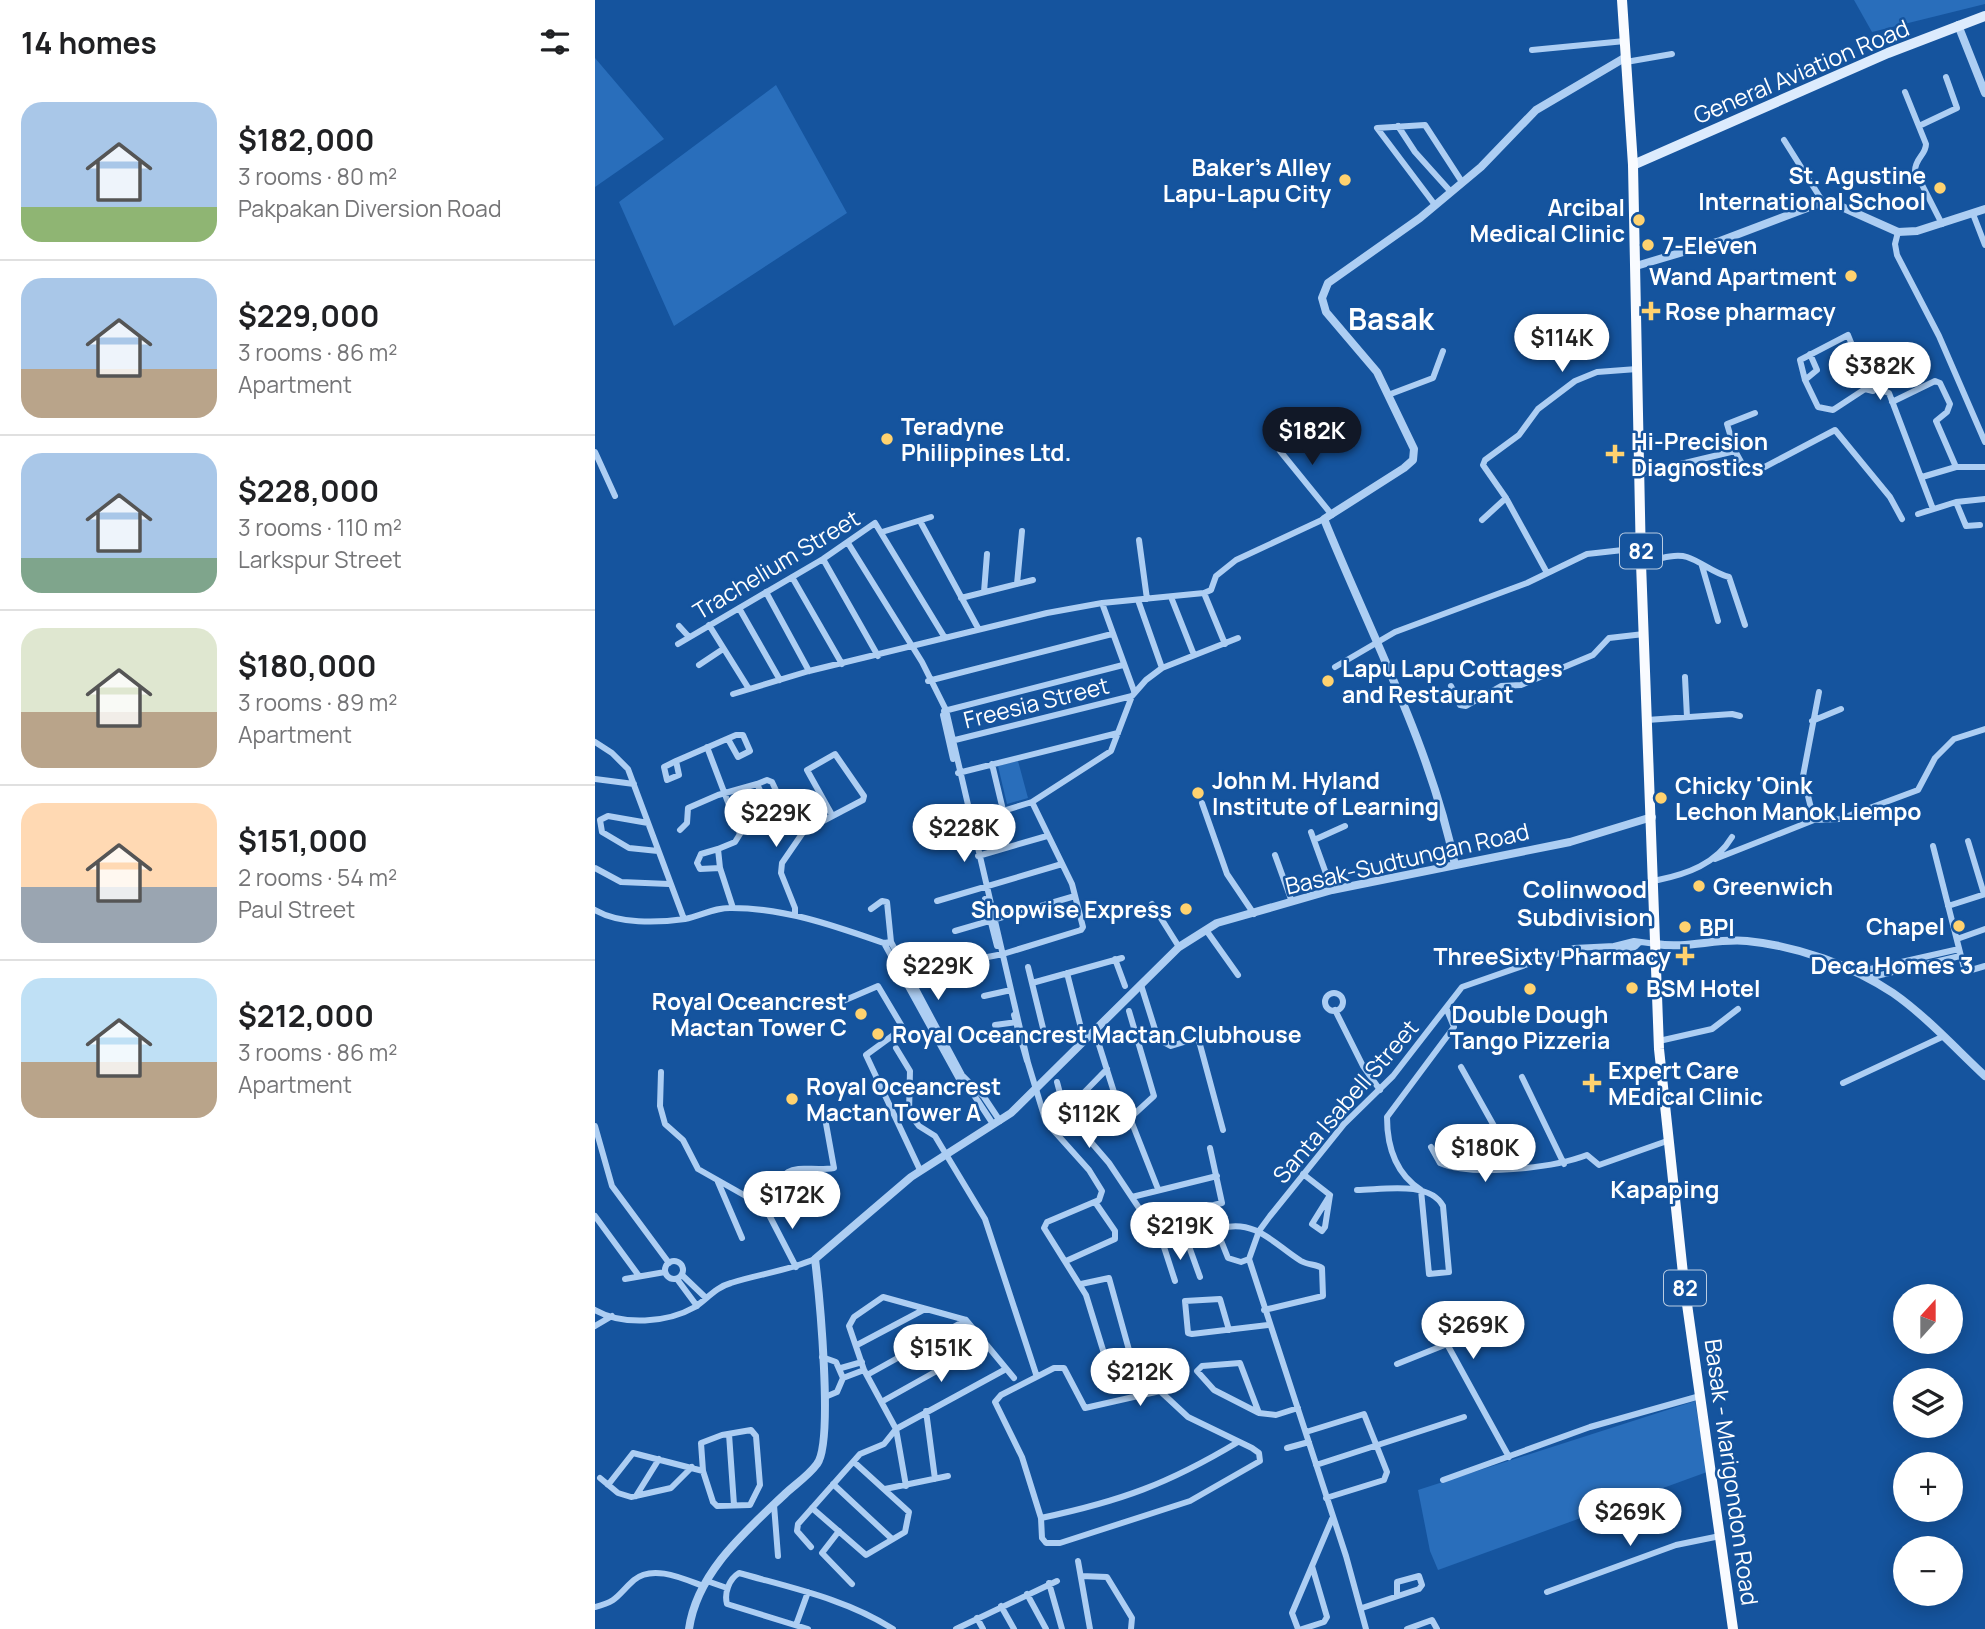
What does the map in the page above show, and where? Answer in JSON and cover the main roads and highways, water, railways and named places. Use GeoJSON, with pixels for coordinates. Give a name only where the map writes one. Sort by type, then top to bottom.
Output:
{"type":"FeatureCollection","features":[{"type":"Feature","properties":{"kind":"main road","name":"82"},"geometry":{"type":"LineString","coordinates":[[1622,0],[1633,165]]}},
{"type":"Feature","properties":{"kind":"main road","name":"General Aviation Road"},"geometry":{"type":"LineString","coordinates":[[1633,165],[1958,25],[1985,16]]}},
{"type":"Feature","properties":{"kind":"main road","name":"Basak - Marigondon Road"},"geometry":{"type":"LineString","coordinates":[[1633,165],[1641,563],[1653,836],[1658,856],[1659,934],[1656,944]]}},
{"type":"Feature","properties":{"kind":"main road","name":"Basak - Marigondon Road"},"geometry":{"type":"LineString","coordinates":[[1653,836],[1650,856],[1667,1141],[1733,1629]]}},
{"type":"Feature","properties":{"kind":"place","name":"Baker's Alley Lapu-Lapu City"},"geometry":{"type":"Point","coordinates":[1345,180]}},
{"type":"Feature","properties":{"kind":"place","name":"St. Agustine International School"},"geometry":{"type":"Point","coordinates":[1940,188]}},
{"type":"Feature","properties":{"kind":"place","name":"Arcibal Medical Clinic"},"geometry":{"type":"Point","coordinates":[1639,220]}},
{"type":"Feature","properties":{"kind":"place","name":"7-Eleven"},"geometry":{"type":"Point","coordinates":[1648,245]}},
{"type":"Feature","properties":{"kind":"place","name":"Wand Apartment"},"geometry":{"type":"Point","coordinates":[1851,276]}},
{"type":"Feature","properties":{"kind":"place","name":"Rose pharmacy"},"geometry":{"type":"Point","coordinates":[1651,311]}},
{"type":"Feature","properties":{"kind":"place","name":"Teradyne Philippines Ltd."},"geometry":{"type":"Point","coordinates":[887,439]}},
{"type":"Feature","properties":{"kind":"place","name":"Hi-Precision Diagnostics"},"geometry":{"type":"Point","coordinates":[1615,454]}},
{"type":"Feature","properties":{"kind":"place","name":"Lapu Lapu Cottages and Restaurant"},"geometry":{"type":"Point","coordinates":[1328,681]}},
{"type":"Feature","properties":{"kind":"place","name":"John M. Hyland Institute of Learning"},"geometry":{"type":"Point","coordinates":[1198,793]}},
{"type":"Feature","properties":{"kind":"place","name":"Chicky 'Oink Lechon Manok Liempo"},"geometry":{"type":"Point","coordinates":[1661,798]}},
{"type":"Feature","properties":{"kind":"place","name":"Greenwich"},"geometry":{"type":"Point","coordinates":[1699,886]}},
{"type":"Feature","properties":{"kind":"place","name":"Shopwise Express"},"geometry":{"type":"Point","coordinates":[1186,909]}},
{"type":"Feature","properties":{"kind":"place","name":"Chapel"},"geometry":{"type":"Point","coordinates":[1959,926]}},
{"type":"Feature","properties":{"kind":"place","name":"BPI"},"geometry":{"type":"Point","coordinates":[1685,927]}},
{"type":"Feature","properties":{"kind":"place","name":"ThreeSixty Pharmacy"},"geometry":{"type":"Point","coordinates":[1685,956]}},
{"type":"Feature","properties":{"kind":"place","name":"BSM Hotel"},"geometry":{"type":"Point","coordinates":[1632,988]}},
{"type":"Feature","properties":{"kind":"place","name":"Double Dough Tango Pizzeria"},"geometry":{"type":"Point","coordinates":[1530,989]}},
{"type":"Feature","properties":{"kind":"place","name":"Royal Oceancrest Mactan Tower C"},"geometry":{"type":"Point","coordinates":[861,1014]}},
{"type":"Feature","properties":{"kind":"place","name":"Royal Oceancrest Mactan Clubhouse"},"geometry":{"type":"Point","coordinates":[878,1034]}},
{"type":"Feature","properties":{"kind":"place","name":"Expert Care MEdical Clinic"},"geometry":{"type":"Point","coordinates":[1592,1083]}},
{"type":"Feature","properties":{"kind":"place","name":"Royal Oceancrest Mactan Tower A"},"geometry":{"type":"Point","coordinates":[792,1099]}},
{"type":"Feature","properties":{"kind":"district","name":"Basak"},"geometry":{"type":"Point","coordinates":[1391,318]}},
{"type":"Feature","properties":{"kind":"district","name":"Colinwood Subdivision"},"geometry":{"type":"Point","coordinates":[1585,902]}},
{"type":"Feature","properties":{"kind":"district","name":"Deca Homes 3"},"geometry":{"type":"Point","coordinates":[1892,964]}},
{"type":"Feature","properties":{"kind":"district","name":"Kapaping"},"geometry":{"type":"Point","coordinates":[1665,1188]}}]}
